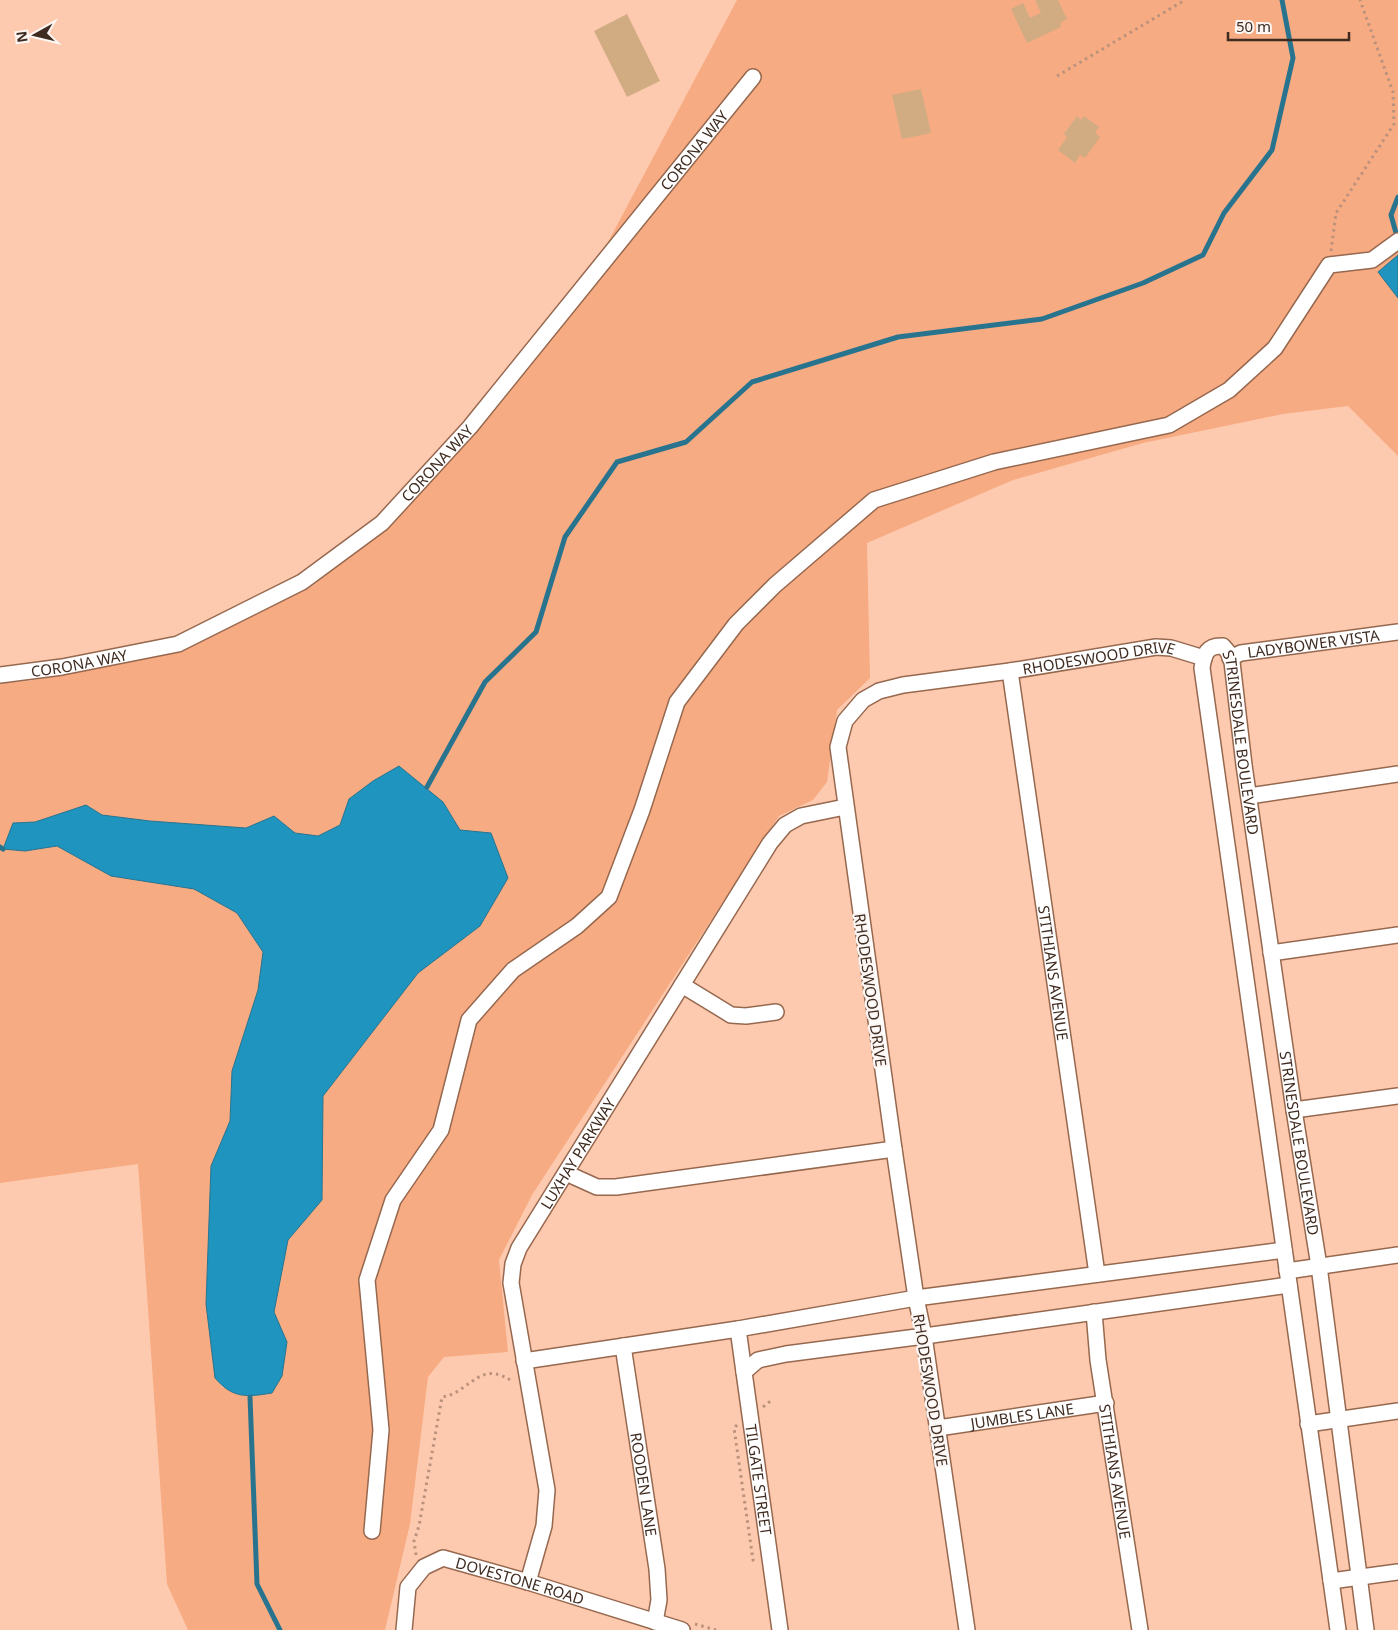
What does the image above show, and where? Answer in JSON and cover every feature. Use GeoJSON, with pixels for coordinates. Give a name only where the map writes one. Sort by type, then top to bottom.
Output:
{"type":"FeatureCollection","features":[{"type":"Feature","properties":{"kind":"street","name":"CORONA WAY"},"geometry":{"type":"LineString","coordinates":[[0,675],[62,667],[178,644],[302,582],[382,523],[470,427],[753,77]]}},
{"type":"Feature","properties":{"kind":"street"},"geometry":{"type":"LineString","coordinates":[[372,1531],[381,1430],[367,1280],[393,1200],[441,1130],[469,1020],[513,970],[577,926],[608,897],[642,810],[676,702],[736,624],[775,585],[874,500],[994,462],[1169,425],[1229,390],[1275,348],[1329,265],[1372,260],[1398,241]]}},
{"type":"Feature","properties":{"kind":"street","name":"LADYBOWER VISTA"},"geometry":{"type":"LineString","coordinates":[[1230,658],[1241,652],[1398,632]]}},
{"type":"Feature","properties":{"kind":"street","name":"STRINESDALE BOULEVARD"},"geometry":{"type":"LineString","coordinates":[[1338,1630],[1202,668],[1204,658],[1209,649],[1215,645],[1223,646],[1230,658],[1294,1110],[1319,1266],[1366,1630]]}},
{"type":"Feature","properties":{"kind":"street","name":"RHODESWOOD DRIVE"},"geometry":{"type":"LineString","coordinates":[[967,1630],[938,1428],[894,1149],[838,747],[845,721],[862,700],[879,691],[903,685],[1010,671],[1156,647],[1171,648],[1204,658]]}},
{"type":"Feature","properties":{"kind":"street","name":"STITHIANS AVENUE"},"geometry":{"type":"LineString","coordinates":[[1010,671],[1096,1274]]}},
{"type":"Feature","properties":{"kind":"street"},"geometry":{"type":"LineString","coordinates":[[1249,796],[1398,774]]}},
{"type":"Feature","properties":{"kind":"street","name":"LUXHAY PARKWAY"},"geometry":{"type":"LineString","coordinates":[[528,1582],[544,1526],[547,1490],[511,1283],[513,1264],[519,1248],[770,843],[785,825],[801,816],[845,807]]}},
{"type":"Feature","properties":{"kind":"street"},"geometry":{"type":"LineString","coordinates":[[1272,953],[1398,935]]}},
{"type":"Feature","properties":{"kind":"street"},"geometry":{"type":"LineString","coordinates":[[682,985],[731,1014],[746,1016],[776,1012]]}},
{"type":"Feature","properties":{"kind":"street"},"geometry":{"type":"LineString","coordinates":[[1294,1110],[1398,1096]]}},
{"type":"Feature","properties":{"kind":"street"},"geometry":{"type":"LineString","coordinates":[[566,1173],[597,1187],[616,1187],[894,1149]]}},
{"type":"Feature","properties":{"kind":"street"},"geometry":{"type":"LineString","coordinates":[[524,1361],[738,1329],[916,1298],[1284,1250]]}},
{"type":"Feature","properties":{"kind":"street"},"geometry":{"type":"LineString","coordinates":[[744,1372],[758,1360],[786,1354],[1094,1312],[1288,1278],[1319,1266],[1398,1255]]}},
{"type":"Feature","properties":{"kind":"street","name":"STITHIANS AVENUE"},"geometry":{"type":"LineString","coordinates":[[1094,1312],[1098,1360],[1140,1630]]}},
{"type":"Feature","properties":{"kind":"street","name":"TILGATE STREET"},"geometry":{"type":"LineString","coordinates":[[738,1329],[780,1630]]}},
{"type":"Feature","properties":{"kind":"street","name":"ROODEN LANE"},"geometry":{"type":"LineString","coordinates":[[623,1346],[657,1569],[659,1600],[655,1622]]}},
{"type":"Feature","properties":{"kind":"street","name":"JUMBLES LANE"},"geometry":{"type":"LineString","coordinates":[[938,1428],[1106,1403]]}},
{"type":"Feature","properties":{"kind":"street"},"geometry":{"type":"LineString","coordinates":[[1308,1424],[1398,1411]]}},
{"type":"Feature","properties":{"kind":"street","name":"DOVESTONE ROAD"},"geometry":{"type":"LineString","coordinates":[[404,1630],[408,1587],[424,1567],[443,1558],[528,1582],[682,1630]]}},
{"type":"Feature","properties":{"kind":"street"},"geometry":{"type":"LineString","coordinates":[[1331,1581],[1398,1572]]}},
{"type":"Feature","properties":{"kind":"path"},"geometry":{"type":"LineString","coordinates":[[1057,76],[1185,0]]}},
{"type":"Feature","properties":{"kind":"path"},"geometry":{"type":"LineString","coordinates":[[1329,265],[1336,213],[1394,124],[1393,92],[1360,0]]}},
{"type":"Feature","properties":{"kind":"path"},"geometry":{"type":"LineString","coordinates":[[423,1556],[416,1560],[414,1541],[419,1526],[442,1397],[456,1393],[474,1379],[492,1374],[502,1375],[512,1381],[516,1389]]}},
{"type":"Feature","properties":{"kind":"shaded area"},"geometry":{"type":"Polygon","coordinates":[[[737,0],[1398,0],[1398,456],[1348,406],[1283,414],[1143,443],[1013,480],[867,543],[870,678],[837,710],[827,782],[813,800],[779,816],[532,1195],[499,1260],[508,1352],[444,1357],[428,1377],[410,1524],[385,1630],[188,1630],[167,1584],[138,1164],[0,1183],[0,683],[29,681],[181,652],[312,586],[395,520],[593,281],[599,259],[737,0]],[[349,799],[340,825],[318,836],[295,833],[274,816],[246,828],[150,821],[102,815],[86,805],[35,822],[13,823],[25,851],[57,846],[111,876],[194,889],[237,913],[263,952],[258,990],[232,1071],[230,1121],[211,1166],[213,1358],[215,1378],[223,1388],[287,1342],[274,1312],[288,1240],[322,1200],[323,1096],[418,973],[480,926],[460,830],[443,802],[349,799]]]}},
{"type":"Feature","properties":{"kind":"water"},"geometry":{"type":"Polygon","coordinates":[[[1398,255],[1398,298],[1378,272],[1398,255]]]}},
{"type":"Feature","properties":{"kind":"water"},"geometry":{"type":"Polygon","coordinates":[[[399,766],[443,802],[460,830],[491,833],[508,878],[480,926],[418,973],[323,1096],[322,1200],[288,1240],[274,1312],[287,1342],[282,1376],[272,1393],[241,1395],[228,1390],[215,1378],[206,1304],[211,1166],[230,1121],[232,1071],[258,990],[263,952],[237,913],[194,889],[111,876],[57,846],[25,851],[3,849],[13,823],[35,822],[86,805],[102,815],[150,821],[246,828],[274,816],[295,833],[318,836],[340,825],[349,799],[373,781],[399,766]]]}},
{"type":"Feature","properties":{"kind":"building"},"geometry":{"type":"Polygon","coordinates":[[[1035,0],[1058,0],[1067,19],[1060,23],[1061,27],[1027,43],[1011,9],[1023,3],[1030,18],[1041,13],[1035,0]]]}},
{"type":"Feature","properties":{"kind":"building"},"geometry":{"type":"Polygon","coordinates":[[[627,14],[660,81],[627,97],[594,31],[627,14]]]}},
{"type":"Feature","properties":{"kind":"building"},"geometry":{"type":"Polygon","coordinates":[[[921,89],[931,133],[902,139],[892,95],[921,89]]]}},
{"type":"Feature","properties":{"kind":"building"},"geometry":{"type":"Polygon","coordinates":[[[1077,116],[1081,120],[1084,116],[1099,127],[1095,133],[1100,137],[1085,158],[1080,155],[1075,163],[1058,150],[1067,137],[1064,134],[1077,116]]]}},
{"type":"Feature","properties":{"kind":"waterway"},"geometry":{"type":"LineString","coordinates":[[427,787],[485,682],[536,632],[565,537],[617,462],[686,442],[752,382],[898,337],[1042,319],[1143,283],[1203,255],[1224,213],[1272,150],[1293,58],[1282,0]]}},
{"type":"Feature","properties":{"kind":"waterway"},"geometry":{"type":"LineString","coordinates":[[1398,197],[1391,215],[1398,240]]}},
{"type":"Feature","properties":{"kind":"waterway"},"geometry":{"type":"LineString","coordinates":[[250,1397],[257,1584],[280,1630]]}}]}
